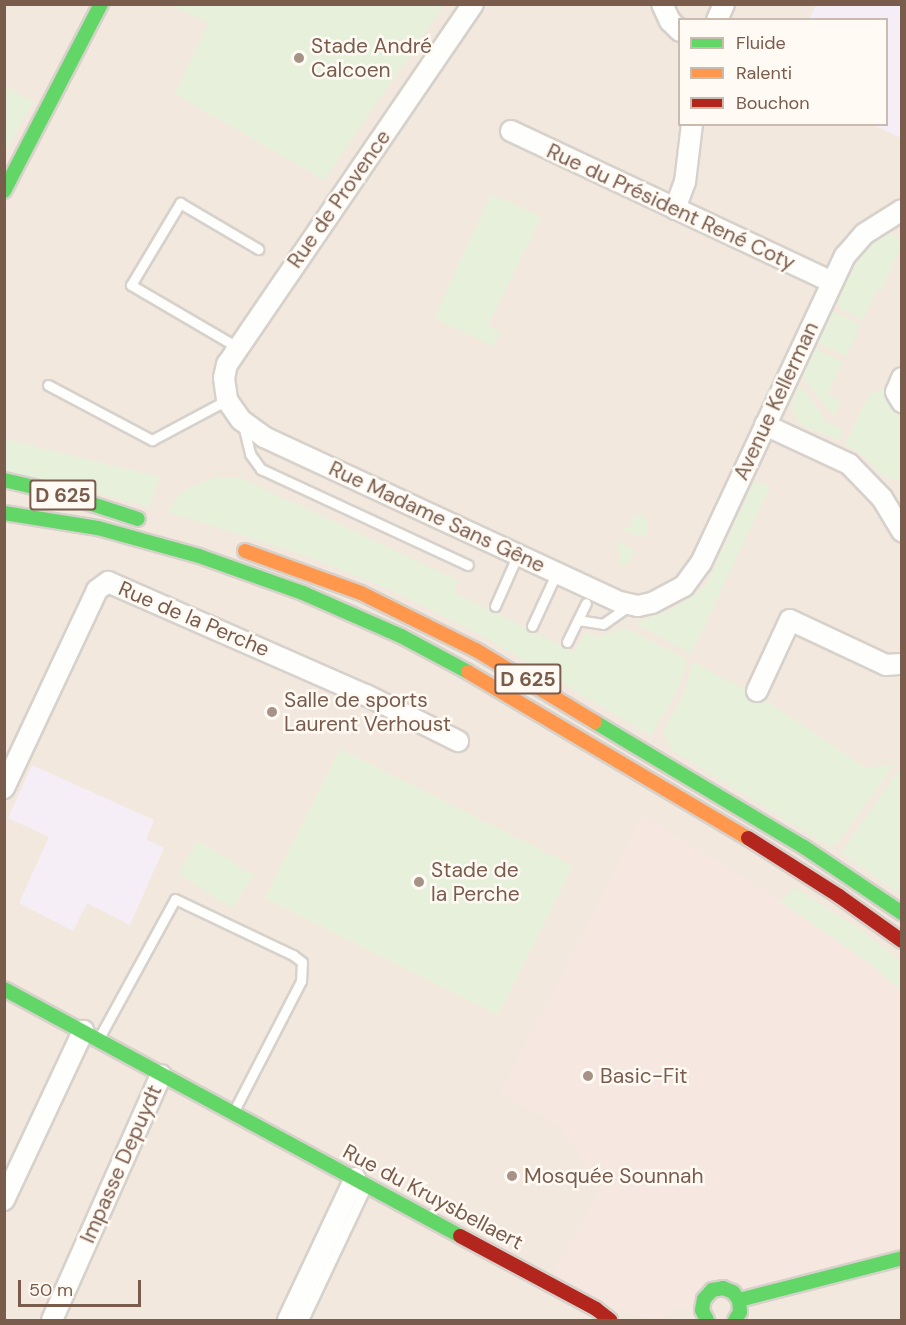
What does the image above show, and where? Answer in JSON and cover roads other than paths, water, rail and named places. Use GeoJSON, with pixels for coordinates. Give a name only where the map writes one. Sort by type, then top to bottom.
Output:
{"type":"FeatureCollection","features":[{"type":"Feature","properties":{"kind":"main road"},"geometry":{"type":"LineString","coordinates":[[4,191],[101,4]]}},
{"type":"Feature","properties":{"kind":"main road","name":"D 625"},"geometry":{"type":"LineString","coordinates":[[4,480],[55,492],[148,522]]}},
{"type":"Feature","properties":{"kind":"main road","name":"D 625"},"geometry":{"type":"LineString","coordinates":[[4,513],[105,530],[208,559],[303,593],[401,636],[500,688],[743,835],[839,896],[902,941]]}},
{"type":"Feature","properties":{"kind":"main road","name":"D 625"},"geometry":{"type":"LineString","coordinates":[[232,547],[295,567],[361,593],[476,650],[813,853],[902,914]]}},
{"type":"Feature","properties":{"kind":"main road","name":"Rue du Kruysbellaert"},"geometry":{"type":"LineString","coordinates":[[4,988],[596,1309],[610,1320]]}},
{"type":"Feature","properties":{"kind":"main road"},"geometry":{"type":"LineString","coordinates":[[740,1300],[902,1258]]}},
{"type":"Feature","properties":{"kind":"main road"},"geometry":{"type":"LineString","coordinates":[[707,1320],[702,1304],[705,1296],[712,1290],[728,1289],[740,1300],[740,1312],[735,1320]]}},
{"type":"Feature","properties":{"kind":"street","name":"Rue de Provence"},"geometry":{"type":"LineString","coordinates":[[227,400],[225,371],[237,347],[473,4]]}},
{"type":"Feature","properties":{"kind":"street"},"geometry":{"type":"LineString","coordinates":[[662,4],[670,21],[678,29]]}},
{"type":"Feature","properties":{"kind":"street"},"geometry":{"type":"LineString","coordinates":[[718,18],[724,4]]}},
{"type":"Feature","properties":{"kind":"street"},"geometry":{"type":"LineString","coordinates":[[675,209],[685,182],[692,126]]}},
{"type":"Feature","properties":{"kind":"street","name":"Rue du Président René Coty"},"geometry":{"type":"LineString","coordinates":[[511,131],[832,282]]}},
{"type":"Feature","properties":{"kind":"street","name":"Avenue Kellerman"},"geometry":{"type":"LineString","coordinates":[[630,605],[644,605],[661,600],[684,586],[696,571],[845,256],[858,240],[877,224],[902,210]]}},
{"type":"Feature","properties":{"kind":"street"},"geometry":{"type":"LineString","coordinates":[[902,378],[896,392],[902,402]]}},
{"type":"Feature","properties":{"kind":"street","name":"Rue Madame Sans Gêne"},"geometry":{"type":"LineString","coordinates":[[227,400],[241,420],[264,437],[630,605]]}},
{"type":"Feature","properties":{"kind":"street"},"geometry":{"type":"LineString","coordinates":[[765,425],[849,464],[882,498],[902,531]]}},
{"type":"Feature","properties":{"kind":"street","name":"Rue de la Perche"},"geometry":{"type":"LineString","coordinates":[[4,788],[97,590],[108,582],[336,681],[458,741]]}},
{"type":"Feature","properties":{"kind":"street"},"geometry":{"type":"LineString","coordinates":[[757,690],[790,620],[886,665],[902,664]]}},
{"type":"Feature","properties":{"kind":"street"},"geometry":{"type":"LineString","coordinates":[[4,1200],[90,1035]]}},
{"type":"Feature","properties":{"kind":"street","name":"Impasse Depuydt"},"geometry":{"type":"LineString","coordinates":[[52,1320],[161,1075]]}},
{"type":"Feature","properties":{"kind":"street"},"geometry":{"type":"LineString","coordinates":[[288,1320],[361,1181]]}},
{"type":"Feature","properties":{"kind":"lane"},"geometry":{"type":"LineString","coordinates":[[237,347],[131,285],[180,203],[258,249]]}},
{"type":"Feature","properties":{"kind":"lane"},"geometry":{"type":"LineString","coordinates":[[48,385],[152,440],[227,400]]}},
{"type":"Feature","properties":{"kind":"lane"},"geometry":{"type":"LineString","coordinates":[[241,420],[250,454],[261,469],[468,566]]}},
{"type":"Feature","properties":{"kind":"lane"},"geometry":{"type":"LineString","coordinates":[[495,606],[518,554]]}},
{"type":"Feature","properties":{"kind":"lane"},"geometry":{"type":"LineString","coordinates":[[532,626],[557,572]]}},
{"type":"Feature","properties":{"kind":"lane"},"geometry":{"type":"LineString","coordinates":[[567,642],[586,603]]}},
{"type":"Feature","properties":{"kind":"lane"},"geometry":{"type":"LineString","coordinates":[[578,620],[603,624],[630,605]]}},
{"type":"Feature","properties":{"kind":"lane"},"geometry":{"type":"LineString","coordinates":[[90,1035],[175,899],[293,955],[302,962],[302,981],[233,1113]]}},
{"type":"Feature","properties":{"kind":"lane"},"geometry":{"type":"LineString","coordinates":[[303,1320],[361,1181]]}},
{"type":"Feature","properties":{"kind":"place","name":"Stade André Calcoen"},"geometry":{"type":"Point","coordinates":[299,58]}},
{"type":"Feature","properties":{"kind":"place","name":"Salle de sports Laurent Verhoust"},"geometry":{"type":"Point","coordinates":[272,712]}},
{"type":"Feature","properties":{"kind":"place","name":"Stade de la Perche"},"geometry":{"type":"Point","coordinates":[419,882]}},
{"type":"Feature","properties":{"kind":"place","name":"Basic-Fit"},"geometry":{"type":"Point","coordinates":[588,1076]}},
{"type":"Feature","properties":{"kind":"place","name":"Mosquée Sounnah"},"geometry":{"type":"Point","coordinates":[512,1176]}}]}
